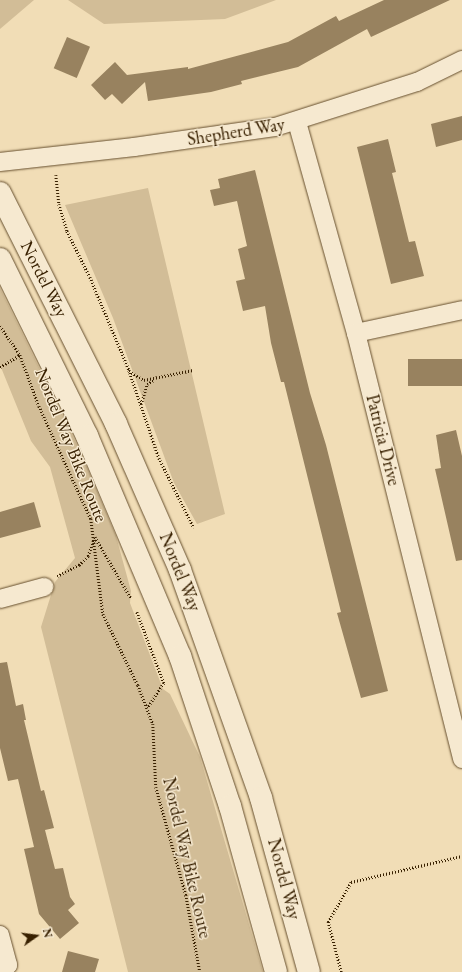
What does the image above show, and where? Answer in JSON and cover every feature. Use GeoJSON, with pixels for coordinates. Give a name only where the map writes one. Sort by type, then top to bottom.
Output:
{"type":"FeatureCollection","features":[{"type":"Feature","properties":{"kind":"main road","name":"Nordel Way"},"geometry":{"type":"LineString","coordinates":[[0,193],[116,424],[185,583],[261,798],[309,972]]}},
{"type":"Feature","properties":{"kind":"main road","name":"Nordel Way"},"geometry":{"type":"LineString","coordinates":[[0,259],[87,436],[180,656],[230,806],[276,972]]}},
{"type":"Feature","properties":{"kind":"street","name":"Shepherd Way"},"geometry":{"type":"LineString","coordinates":[[0,162],[149,145],[297,122],[417,82],[462,60]]}},
{"type":"Feature","properties":{"kind":"street","name":"Patricia Drive"},"geometry":{"type":"LineString","coordinates":[[297,122],[356,333],[462,759]]}},
{"type":"Feature","properties":{"kind":"street"},"geometry":{"type":"LineString","coordinates":[[356,333],[462,310]]}},
{"type":"Feature","properties":{"kind":"street"},"geometry":{"type":"LineString","coordinates":[[0,599],[44,587]]}},
{"type":"Feature","properties":{"kind":"street"},"geometry":{"type":"LineString","coordinates":[[0,935],[4,966]]}},
{"type":"Feature","properties":{"kind":"path"},"geometry":{"type":"LineString","coordinates":[[53,156],[59,204],[67,231],[90,277],[129,370],[159,458],[178,502],[194,528]]}},
{"type":"Feature","properties":{"kind":"path","name":"Nordel Way Bike Route"},"geometry":{"type":"LineString","coordinates":[[0,326],[20,355],[42,411],[82,496],[95,537],[97,581],[103,614],[148,708],[154,736],[156,787],[186,895],[200,972]]}},
{"type":"Feature","properties":{"kind":"path"},"geometry":{"type":"LineString","coordinates":[[0,367],[20,355]]}},
{"type":"Feature","properties":{"kind":"path"},"geometry":{"type":"LineString","coordinates":[[129,370],[144,380],[156,379],[193,370]]}},
{"type":"Feature","properties":{"kind":"path"},"geometry":{"type":"LineString","coordinates":[[141,405],[147,384],[156,379]]}},
{"type":"Feature","properties":{"kind":"path"},"geometry":{"type":"LineString","coordinates":[[44,587],[59,574],[79,565],[88,556],[95,537]]}},
{"type":"Feature","properties":{"kind":"path"},"geometry":{"type":"LineString","coordinates":[[95,537],[134,604]]}},
{"type":"Feature","properties":{"kind":"path"},"geometry":{"type":"LineString","coordinates":[[136,610],[164,683],[148,708]]}},
{"type":"Feature","properties":{"kind":"path"},"geometry":{"type":"LineString","coordinates":[[340,972],[328,922],[351,882],[462,856]]}},
{"type":"Feature","properties":{"kind":"shaded area"},"geometry":{"type":"Polygon","coordinates":[[[0,0],[34,0],[0,29],[0,0]]]}},
{"type":"Feature","properties":{"kind":"shaded area"},"geometry":{"type":"Polygon","coordinates":[[[68,0],[276,0],[225,19],[104,24],[68,0]]]}},
{"type":"Feature","properties":{"kind":"shaded area"},"geometry":{"type":"Polygon","coordinates":[[[148,188],[225,514],[197,524],[174,483],[113,318],[65,205],[148,188]]]}},
{"type":"Feature","properties":{"kind":"shaded area"},"geometry":{"type":"Polygon","coordinates":[[[0,288],[80,451],[116,536],[131,591],[130,603],[163,689],[170,694],[200,757],[263,972],[128,972],[41,627],[55,582],[75,558],[50,467],[31,441],[0,365],[0,288]]]}},
{"type":"Feature","properties":{"kind":"building"},"geometry":{"type":"Polygon","coordinates":[[[384,0],[450,0],[371,37],[367,29],[298,67],[241,81],[242,84],[211,92],[148,101],[145,82],[122,104],[112,94],[105,100],[91,85],[115,62],[127,75],[188,67],[188,69],[288,42],[336,16],[339,21],[384,0]]]}},
{"type":"Feature","properties":{"kind":"building"},"geometry":{"type":"Polygon","coordinates":[[[67,37],[90,47],[77,78],[54,68],[67,37]]]}},
{"type":"Feature","properties":{"kind":"building"},"geometry":{"type":"Polygon","coordinates":[[[462,116],[462,140],[436,147],[431,124],[462,116]]]}},
{"type":"Feature","properties":{"kind":"building"},"geometry":{"type":"Polygon","coordinates":[[[388,139],[396,172],[392,173],[409,242],[415,241],[424,276],[391,284],[357,147],[388,139]]]}},
{"type":"Feature","properties":{"kind":"building"},"geometry":{"type":"Polygon","coordinates":[[[255,170],[310,393],[326,445],[388,691],[361,698],[337,613],[341,612],[284,382],[281,382],[271,343],[265,306],[243,311],[236,281],[245,279],[238,249],[247,246],[237,201],[214,206],[210,190],[220,188],[218,179],[255,170]]]}},
{"type":"Feature","properties":{"kind":"building"},"geometry":{"type":"Polygon","coordinates":[[[408,359],[462,359],[462,386],[408,386],[408,359]]]}},
{"type":"Feature","properties":{"kind":"building"},"geometry":{"type":"Polygon","coordinates":[[[456,430],[462,456],[462,560],[456,561],[435,469],[441,468],[436,435],[456,430]]]}},
{"type":"Feature","properties":{"kind":"building"},"geometry":{"type":"Polygon","coordinates":[[[34,502],[41,527],[0,538],[0,512],[34,502]]]}},
{"type":"Feature","properties":{"kind":"building"},"geometry":{"type":"Polygon","coordinates":[[[7,662],[16,706],[23,704],[26,720],[24,720],[41,791],[44,790],[54,828],[45,830],[55,869],[63,868],[70,897],[75,904],[68,910],[79,923],[60,939],[39,914],[24,849],[34,847],[18,779],[8,781],[0,748],[0,663],[7,662]]]}},
{"type":"Feature","properties":{"kind":"building"},"geometry":{"type":"Polygon","coordinates":[[[68,951],[99,959],[95,972],[62,972],[68,951]]]}}]}
